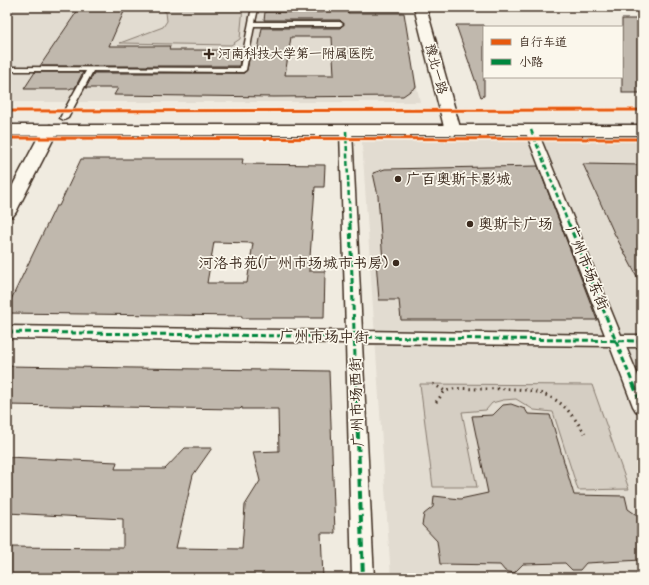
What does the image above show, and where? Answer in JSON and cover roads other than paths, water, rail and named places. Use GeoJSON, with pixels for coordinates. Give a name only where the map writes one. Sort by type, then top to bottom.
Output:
{"type":"FeatureCollection","features":[{"type":"Feature","properties":{"kind":"main road"},"geometry":{"type":"LineString","coordinates":[[7,130],[346,131],[451,124],[642,116]]}},
{"type":"Feature","properties":{"kind":"main road"},"geometry":{"type":"LineString","coordinates":[[7,118],[451,124],[532,130],[642,130]]}},
{"type":"Feature","properties":{"kind":"street","name":"豫北一路"},"geometry":{"type":"LineString","coordinates":[[420,7],[451,124]]}},
{"type":"Feature","properties":{"kind":"street"},"geometry":{"type":"LineString","coordinates":[[7,212],[50,130]]}},
{"type":"Feature","properties":{"kind":"street","name":"广州市场东街"},"geometry":{"type":"LineString","coordinates":[[532,130],[642,406]]}},
{"type":"Feature","properties":{"kind":"street","name":"广州市场西街"},"geometry":{"type":"LineString","coordinates":[[346,131],[363,578]]}},
{"type":"Feature","properties":{"kind":"street","name":"广州市场中街"},"geometry":{"type":"LineString","coordinates":[[7,332],[642,341]]}},
{"type":"Feature","properties":{"kind":"lane"},"geometry":{"type":"LineString","coordinates":[[7,69],[243,70],[255,7],[322,8]]}},
{"type":"Feature","properties":{"kind":"lane"},"geometry":{"type":"LineString","coordinates":[[252,24],[340,24]]}},
{"type":"Feature","properties":{"kind":"lane"},"geometry":{"type":"LineString","coordinates":[[64,118],[90,70]]}},
{"type":"Feature","properties":{"kind":"place","name":"河南科技大学第一附属医院"},"geometry":{"type":"Point","coordinates":[209,54]}},
{"type":"Feature","properties":{"kind":"place","name":"广百奥斯卡影城"},"geometry":{"type":"Point","coordinates":[398,179]}},
{"type":"Feature","properties":{"kind":"place","name":"奥斯卡广场"},"geometry":{"type":"Point","coordinates":[470,224]}},
{"type":"Feature","properties":{"kind":"place","name":"河洛书苑(广州市场城市书房)"},"geometry":{"type":"Point","coordinates":[396,263]}}]}
